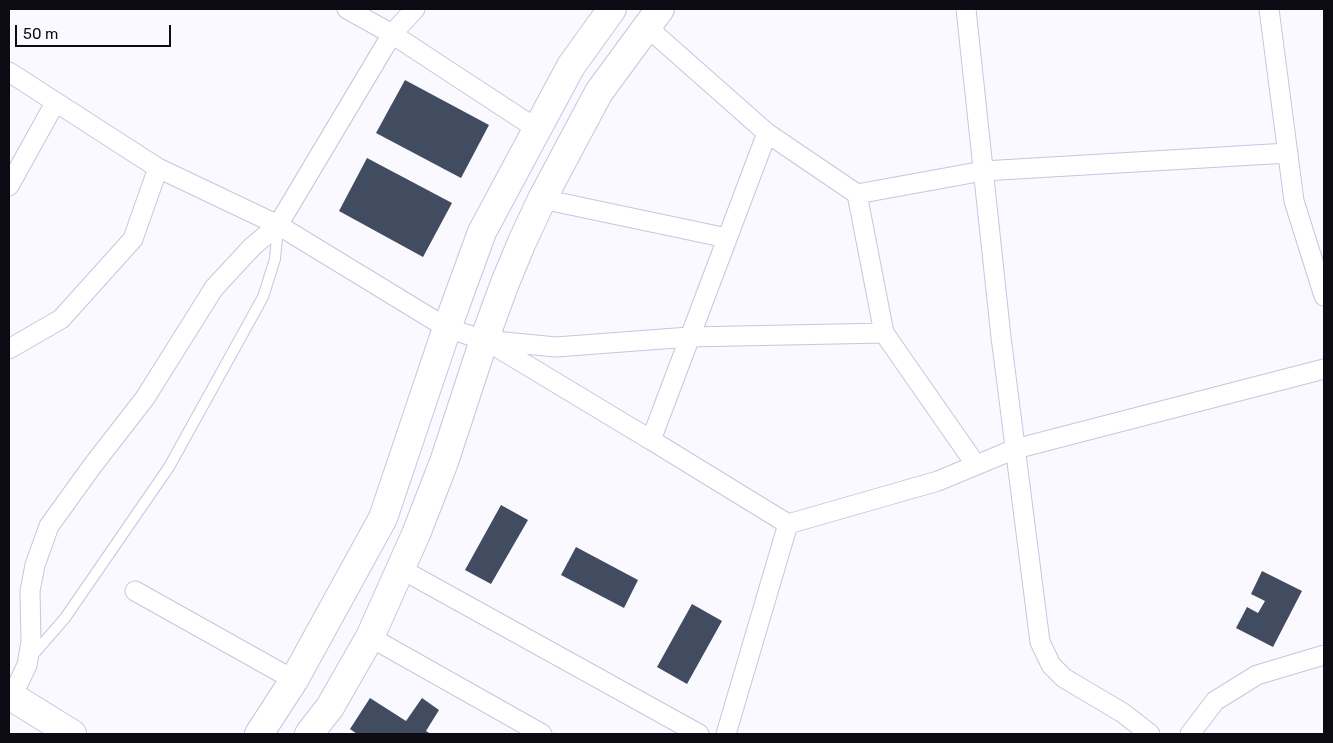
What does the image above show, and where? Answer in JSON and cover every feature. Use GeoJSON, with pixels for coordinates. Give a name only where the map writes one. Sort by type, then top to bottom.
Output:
{"type":"FeatureCollection","features":[{"type":"Feature","properties":{"kind":"street"},"geometry":{"type":"LineString","coordinates":[[347,9],[392,34],[537,129]]}},
{"type":"Feature","properties":{"kind":"street"},"geometry":{"type":"LineString","coordinates":[[72,734],[10,696],[27,665],[31,641],[30,591],[35,565],[49,526],[93,464],[145,398],[214,288],[252,247],[278,226],[392,34],[415,9]]}},
{"type":"Feature","properties":{"kind":"street"},"geometry":{"type":"LineString","coordinates":[[259,734],[294,680],[383,518],[447,328],[482,232],[571,66],[612,9]]}},
{"type":"Feature","properties":{"kind":"street"},"geometry":{"type":"LineString","coordinates":[[966,9],[1015,449],[1040,642],[1051,665],[1064,678],[1123,714],[1150,734]]}},
{"type":"Feature","properties":{"kind":"street"},"geometry":{"type":"LineString","coordinates":[[1269,9],[1294,201],[1324,296]]}},
{"type":"Feature","properties":{"kind":"street"},"geometry":{"type":"LineString","coordinates":[[309,734],[330,707],[370,636],[401,569],[444,462],[484,340],[522,242],[542,199],[599,92],[654,18],[767,134],[857,194],[983,171],[1288,153]]}},
{"type":"Feature","properties":{"kind":"street"},"geometry":{"type":"LineString","coordinates":[[9,72],[158,168],[278,226],[447,328],[484,340],[556,347],[689,337],[884,333]]}},
{"type":"Feature","properties":{"kind":"street"},"geometry":{"type":"LineString","coordinates":[[9,186],[55,103]]}},
{"type":"Feature","properties":{"kind":"street"},"geometry":{"type":"LineString","coordinates":[[651,440],[767,134]]}},
{"type":"Feature","properties":{"kind":"street"},"geometry":{"type":"LineString","coordinates":[[9,349],[61,318],[133,240],[158,168]]}},
{"type":"Feature","properties":{"kind":"street"},"geometry":{"type":"LineString","coordinates":[[857,194],[884,333],[976,465]]}},
{"type":"Feature","properties":{"kind":"street"},"geometry":{"type":"LineString","coordinates":[[542,199],[727,238]]}},
{"type":"Feature","properties":{"kind":"street"},"geometry":{"type":"LineString","coordinates":[[484,340],[788,524],[938,481],[1015,449],[1324,369]]}},
{"type":"Feature","properties":{"kind":"street"},"geometry":{"type":"LineString","coordinates":[[726,734],[788,524]]}},
{"type":"Feature","properties":{"kind":"street"},"geometry":{"type":"LineString","coordinates":[[401,569],[699,734]]}},
{"type":"Feature","properties":{"kind":"street"},"geometry":{"type":"LineString","coordinates":[[135,591],[294,680]]}},
{"type":"Feature","properties":{"kind":"street"},"geometry":{"type":"LineString","coordinates":[[370,636],[542,734]]}},
{"type":"Feature","properties":{"kind":"street"},"geometry":{"type":"LineString","coordinates":[[1190,734],[1215,701],[1257,675],[1324,655]]}},
{"type":"Feature","properties":{"kind":"lane"},"geometry":{"type":"LineString","coordinates":[[28,660],[65,618],[169,466],[262,297],[275,259],[278,226]]}},
{"type":"Feature","properties":{"kind":"building"},"geometry":{"type":"Polygon","coordinates":[[[405,80],[489,125],[461,178],[376,133],[405,80]]]}},
{"type":"Feature","properties":{"kind":"building"},"geometry":{"type":"Polygon","coordinates":[[[367,158],[452,203],[423,257],[339,211],[367,158]]]}},
{"type":"Feature","properties":{"kind":"building"},"geometry":{"type":"Polygon","coordinates":[[[501,505],[528,520],[491,584],[465,570],[501,505]]]}},
{"type":"Feature","properties":{"kind":"building"},"geometry":{"type":"Polygon","coordinates":[[[576,547],[638,580],[624,608],[561,575],[576,547]]]}},
{"type":"Feature","properties":{"kind":"building"},"geometry":{"type":"Polygon","coordinates":[[[1262,571],[1302,591],[1273,647],[1236,628],[1247,607],[1258,613],[1265,601],[1251,594],[1262,571]]]}},
{"type":"Feature","properties":{"kind":"building"},"geometry":{"type":"Polygon","coordinates":[[[692,604],[722,621],[687,684],[657,667],[692,604]]]}},
{"type":"Feature","properties":{"kind":"building"},"geometry":{"type":"Polygon","coordinates":[[[370,698],[406,721],[422,698],[439,710],[426,731],[431,734],[357,734],[350,729],[370,698]]]}}]}
